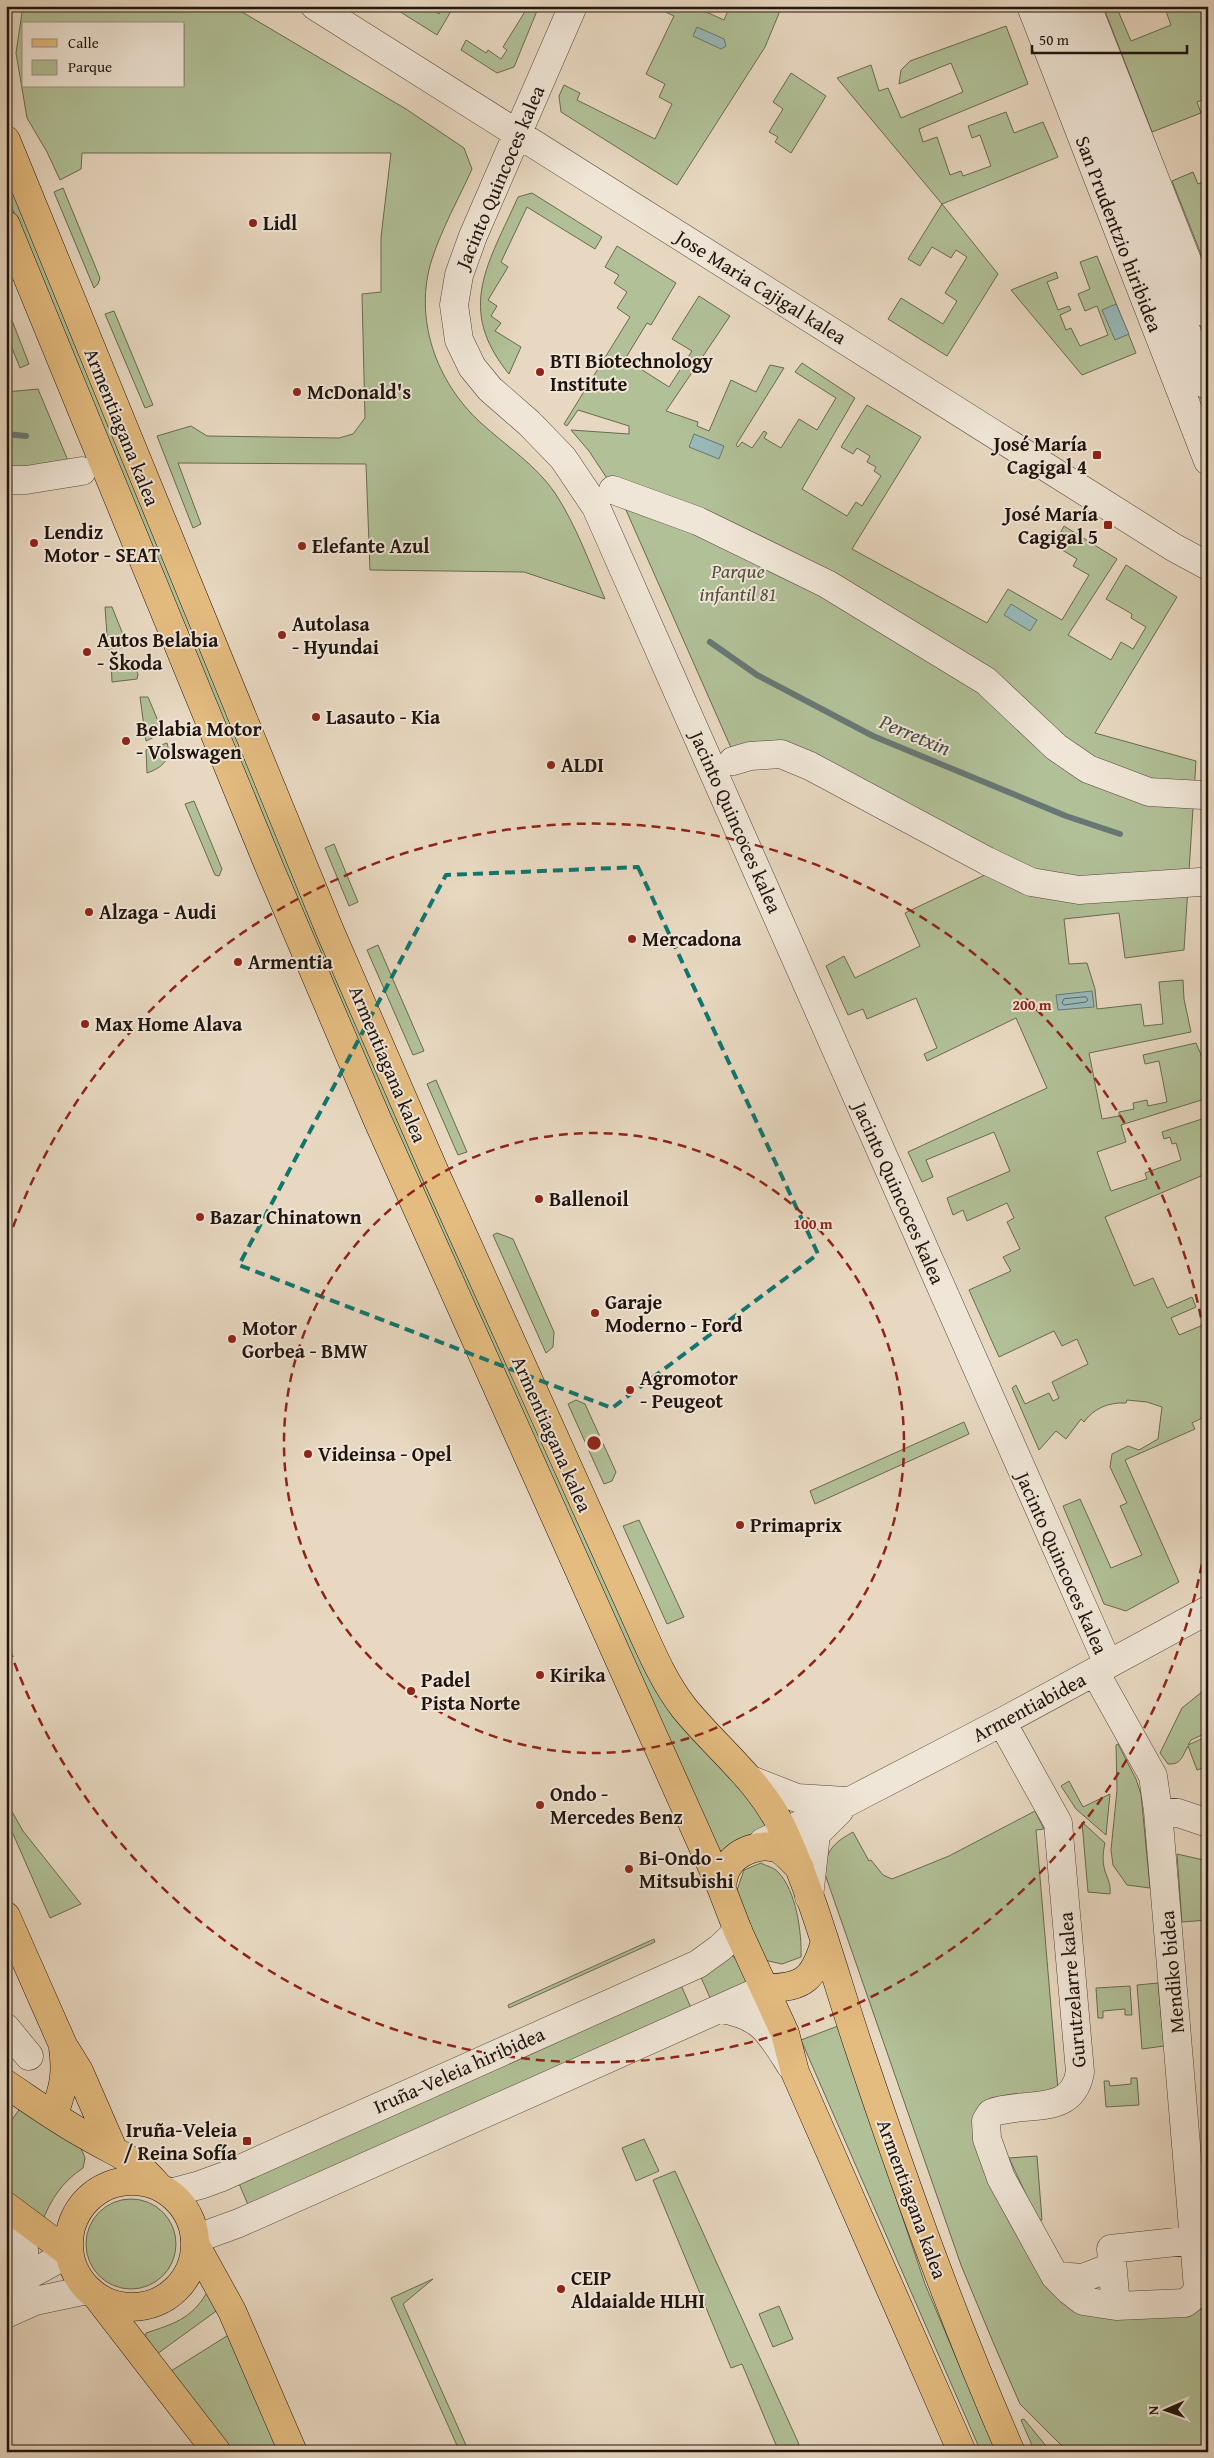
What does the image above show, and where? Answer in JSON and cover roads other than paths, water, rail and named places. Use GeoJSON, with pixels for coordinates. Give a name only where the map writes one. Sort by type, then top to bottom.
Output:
{"type":"FeatureCollection","features":[{"type":"Feature","properties":{"kind":"main road","name":"Armentiagana kalea"},"geometry":{"type":"LineString","coordinates":[[6,140],[330,931],[541,1409],[658,1666],[683,1706],[751,1780],[772,1808],[785,1831],[800,1868],[900,2171],[969,2352],[1011,2452]]}},
{"type":"Feature","properties":{"kind":"main road","name":"Armentiagana kalea"},"geometry":{"type":"LineString","coordinates":[[6,225],[267,862],[369,1101],[721,1887],[738,1931],[766,1988],[785,2033],[795,2072],[962,2452]]}},
{"type":"Feature","properties":{"kind":"main road"},"geometry":{"type":"LineString","coordinates":[[721,1887],[726,1868],[737,1857],[750,1849],[766,1847],[780,1850],[800,1868]]}},
{"type":"Feature","properties":{"kind":"main road"},"geometry":{"type":"LineString","coordinates":[[6,1916],[63,2045],[79,2072],[113,2149]]}},
{"type":"Feature","properties":{"kind":"main road"},"geometry":{"type":"LineString","coordinates":[[766,1988],[784,1988],[800,1983],[817,1967],[825,1942]]}},
{"type":"Feature","properties":{"kind":"main road"},"geometry":{"type":"LineString","coordinates":[[54,2114],[64,2085],[66,2070],[63,2045]]}},
{"type":"Feature","properties":{"kind":"main road"},"geometry":{"type":"LineString","coordinates":[[6,2084],[87,2137],[113,2149],[144,2169],[183,2206],[192,2222],[195,2242],[192,2266],[180,2285],[163,2300],[142,2307],[119,2306],[93,2294]]}},
{"type":"Feature","properties":{"kind":"main road"},"geometry":{"type":"LineString","coordinates":[[87,2137],[96,2159],[98,2173],[96,2191]]}},
{"type":"Feature","properties":{"kind":"main road"},"geometry":{"type":"LineString","coordinates":[[164,2189],[143,2181],[127,2180],[110,2184],[96,2191],[83,2203],[74,2218],[69,2236],[69,2253],[75,2273],[217,2452]]}},
{"type":"Feature","properties":{"kind":"main road"},"geometry":{"type":"LineString","coordinates":[[8,2208],[69,2253]]}},
{"type":"Feature","properties":{"kind":"main road"},"geometry":{"type":"LineString","coordinates":[[195,2242],[232,2311],[293,2452]]}},
{"type":"Feature","properties":{"kind":"street","name":"Jose Maria Cajigal kalea"},"geometry":{"type":"LineString","coordinates":[[315,6],[1173,547],[1208,566]]}},
{"type":"Feature","properties":{"kind":"street","name":"Jacinto Quincoces kalea"},"geometry":{"type":"LineString","coordinates":[[574,6],[517,133],[473,236],[459,275],[454,305],[459,340],[472,367],[490,389],[529,423],[563,458],[596,507],[1101,1668]]}},
{"type":"Feature","properties":{"kind":"street","name":"San Prudentzio hiribidea"},"geometry":{"type":"LineString","coordinates":[[1031,6],[1208,461]]}},
{"type":"Feature","properties":{"kind":"street","name":"San Prudentzio hiribidea"},"geometry":{"type":"LineString","coordinates":[[1059,6],[1208,386]]}},
{"type":"Feature","properties":{"kind":"street"},"geometry":{"type":"LineString","coordinates":[[1087,6],[1208,314]]}},
{"type":"Feature","properties":{"kind":"street"},"geometry":{"type":"LineString","coordinates":[[6,480],[26,480],[82,471]]}},
{"type":"Feature","properties":{"kind":"street"},"geometry":{"type":"LineString","coordinates":[[613,490],[698,521],[826,584],[986,681],[1056,747],[1088,769],[1149,792],[1202,795]]}},
{"type":"Feature","properties":{"kind":"street"},"geometry":{"type":"LineString","coordinates":[[733,761],[750,756],[781,754],[810,766],[987,861],[1031,882],[1079,890],[1200,882]]}},
{"type":"Feature","properties":{"kind":"street","name":"Armentiabidea"},"geometry":{"type":"LineString","coordinates":[[750,1849],[848,1802],[1002,1722],[1208,1610]]}},
{"type":"Feature","properties":{"kind":"street","name":"Mendiko bidea"},"geometry":{"type":"LineString","coordinates":[[1101,1668],[1153,1776],[1158,1810],[1198,2288],[1194,2296],[1185,2302],[1116,2306]]}},
{"type":"Feature","properties":{"kind":"street","name":"Gurutzelarre kalea"},"geometry":{"type":"LineString","coordinates":[[1002,1722],[1058,1823],[1080,2072],[1078,2084],[1072,2095],[1062,2101],[1004,2108],[991,2113],[986,2122],[987,2139],[1002,2178],[1055,2276]]}},
{"type":"Feature","properties":{"kind":"street"},"geometry":{"type":"LineString","coordinates":[[751,1780],[797,1798],[848,1802]]}},
{"type":"Feature","properties":{"kind":"street","name":"Armentiabidea"},"geometry":{"type":"LineString","coordinates":[[809,1897],[816,1834],[848,1802]]}},
{"type":"Feature","properties":{"kind":"street"},"geometry":{"type":"LineString","coordinates":[[1158,1810],[1178,1813],[1208,1824]]}},
{"type":"Feature","properties":{"kind":"street","name":"Iruña-Veleia hiribidea"},"geometry":{"type":"LineString","coordinates":[[164,2189],[200,2186],[222,2177],[698,1964],[720,1948],[738,1931]]}},
{"type":"Feature","properties":{"kind":"street"},"geometry":{"type":"LineString","coordinates":[[195,2242],[766,1988]]}},
{"type":"Feature","properties":{"kind":"street"},"geometry":{"type":"LineString","coordinates":[[720,2009],[737,2011],[752,2017],[773,2038],[795,2072]]}},
{"type":"Feature","properties":{"kind":"street"},"geometry":{"type":"LineString","coordinates":[[6,2028],[28,2056]]}},
{"type":"Feature","properties":{"kind":"street"},"geometry":{"type":"LineString","coordinates":[[8,2208],[24,2245],[24,2267],[12,2284]]}},
{"type":"Feature","properties":{"kind":"street"},"geometry":{"type":"LineString","coordinates":[[1055,2276],[1083,2301],[1116,2306],[1111,2266],[1112,2249],[1194,2240]]}},
{"type":"Feature","properties":{"kind":"street"},"geometry":{"type":"LineString","coordinates":[[12,2284],[69,2253]]}},
{"type":"Feature","properties":{"kind":"street"},"geometry":{"type":"LineString","coordinates":[[1055,2276],[1083,2278],[1111,2266]]}},
{"type":"Feature","properties":{"kind":"street"},"geometry":{"type":"LineString","coordinates":[[6,2314],[35,2301],[93,2294]]}},
{"type":"Feature","properties":{"kind":"water"},"geometry":{"type":"Polygon","coordinates":[[[697,27],[724,39],[726,46],[721,49],[693,36],[697,27]]]}},
{"type":"Feature","properties":{"kind":"water"},"geometry":{"type":"Polygon","coordinates":[[[1116,304],[1129,334],[1115,340],[1102,310],[1116,304]]]}},
{"type":"Feature","properties":{"kind":"water"},"geometry":{"type":"Polygon","coordinates":[[[694,434],[724,446],[719,459],[689,447],[694,434]]]}},
{"type":"Feature","properties":{"kind":"water"},"geometry":{"type":"Polygon","coordinates":[[[1011,604],[1037,620],[1030,631],[1004,615],[1011,604]]]}},
{"type":"Feature","properties":{"kind":"water"},"geometry":{"type":"Polygon","coordinates":[[[1092,991],[1094,1007],[1058,1010],[1056,995],[1092,991]]]}},
{"type":"Feature","properties":{"kind":"waterway","name":"Perretxin"},"geometry":{"type":"LineString","coordinates":[[6,434],[26,436]]}},
{"type":"Feature","properties":{"kind":"waterway","name":"Perretxin"},"geometry":{"type":"LineString","coordinates":[[710,642],[757,675],[873,736],[1066,816],[1120,834]]}},
{"type":"Feature","properties":{"kind":"place","name":"Lidl"},"geometry":{"type":"Point","coordinates":[253,223]}},
{"type":"Feature","properties":{"kind":"place","name":"BTI Biotechnology Institute"},"geometry":{"type":"Point","coordinates":[540,372]}},
{"type":"Feature","properties":{"kind":"place","name":"McDonald's"},"geometry":{"type":"Point","coordinates":[297,392]}},
{"type":"Feature","properties":{"kind":"place","name":"José María Cagigal 4"},"geometry":{"type":"Point","coordinates":[1097,455]}},
{"type":"Feature","properties":{"kind":"place","name":"José María Cagigal 5"},"geometry":{"type":"Point","coordinates":[1108,525]}},
{"type":"Feature","properties":{"kind":"place","name":"Lendiz Motor - SEAT"},"geometry":{"type":"Point","coordinates":[34,543]}},
{"type":"Feature","properties":{"kind":"place","name":"Elefante Azul"},"geometry":{"type":"Point","coordinates":[302,546]}},
{"type":"Feature","properties":{"kind":"place","name":"Autolasa - Hyundai"},"geometry":{"type":"Point","coordinates":[282,635]}},
{"type":"Feature","properties":{"kind":"place","name":"Autos Belabia - Škoda"},"geometry":{"type":"Point","coordinates":[87,652]}},
{"type":"Feature","properties":{"kind":"place","name":"Lasauto - Kia"},"geometry":{"type":"Point","coordinates":[316,717]}},
{"type":"Feature","properties":{"kind":"place","name":"Belabia Motor - Volswagen"},"geometry":{"type":"Point","coordinates":[126,741]}},
{"type":"Feature","properties":{"kind":"place","name":"ALDI"},"geometry":{"type":"Point","coordinates":[551,765]}},
{"type":"Feature","properties":{"kind":"place","name":"Alzaga - Audi"},"geometry":{"type":"Point","coordinates":[89,912]}},
{"type":"Feature","properties":{"kind":"place","name":"Mercadona"},"geometry":{"type":"Point","coordinates":[632,939]}},
{"type":"Feature","properties":{"kind":"place","name":"Armentia"},"geometry":{"type":"Point","coordinates":[238,962]}},
{"type":"Feature","properties":{"kind":"place","name":"Max Home Alava"},"geometry":{"type":"Point","coordinates":[85,1024]}},
{"type":"Feature","properties":{"kind":"place","name":"Ballenoil"},"geometry":{"type":"Point","coordinates":[539,1199]}},
{"type":"Feature","properties":{"kind":"place","name":"Bazar Chinatown"},"geometry":{"type":"Point","coordinates":[200,1217]}},
{"type":"Feature","properties":{"kind":"place","name":"Garaje Moderno - Ford"},"geometry":{"type":"Point","coordinates":[595,1313]}},
{"type":"Feature","properties":{"kind":"place","name":"Motor Gorbea - BMW"},"geometry":{"type":"Point","coordinates":[232,1339]}},
{"type":"Feature","properties":{"kind":"place","name":"Agromotor - Peugeot"},"geometry":{"type":"Point","coordinates":[630,1390]}},
{"type":"Feature","properties":{"kind":"place","name":"Videinsa - Opel"},"geometry":{"type":"Point","coordinates":[308,1454]}},
{"type":"Feature","properties":{"kind":"place","name":"Primaprix"},"geometry":{"type":"Point","coordinates":[740,1525]}},
{"type":"Feature","properties":{"kind":"place","name":"Kirika"},"geometry":{"type":"Point","coordinates":[540,1675]}},
{"type":"Feature","properties":{"kind":"place","name":"Padel Pista Norte"},"geometry":{"type":"Point","coordinates":[411,1691]}},
{"type":"Feature","properties":{"kind":"place","name":"Ondo - Mercedes Benz"},"geometry":{"type":"Point","coordinates":[540,1805]}},
{"type":"Feature","properties":{"kind":"place","name":"Bi-Ondo - Mitsubishi"},"geometry":{"type":"Point","coordinates":[629,1869]}},
{"type":"Feature","properties":{"kind":"place","name":"Iruña-Veleia / Reina Sofía"},"geometry":{"type":"Point","coordinates":[247,2141]}},
{"type":"Feature","properties":{"kind":"place","name":"CEIP Aldaialde HLHI"},"geometry":{"type":"Point","coordinates":[561,2289]}},
{"type":"Feature","properties":{"kind":"park label","name":"Parque infantil 81"},"geometry":{"type":"Point","coordinates":[738,582]}}]}
